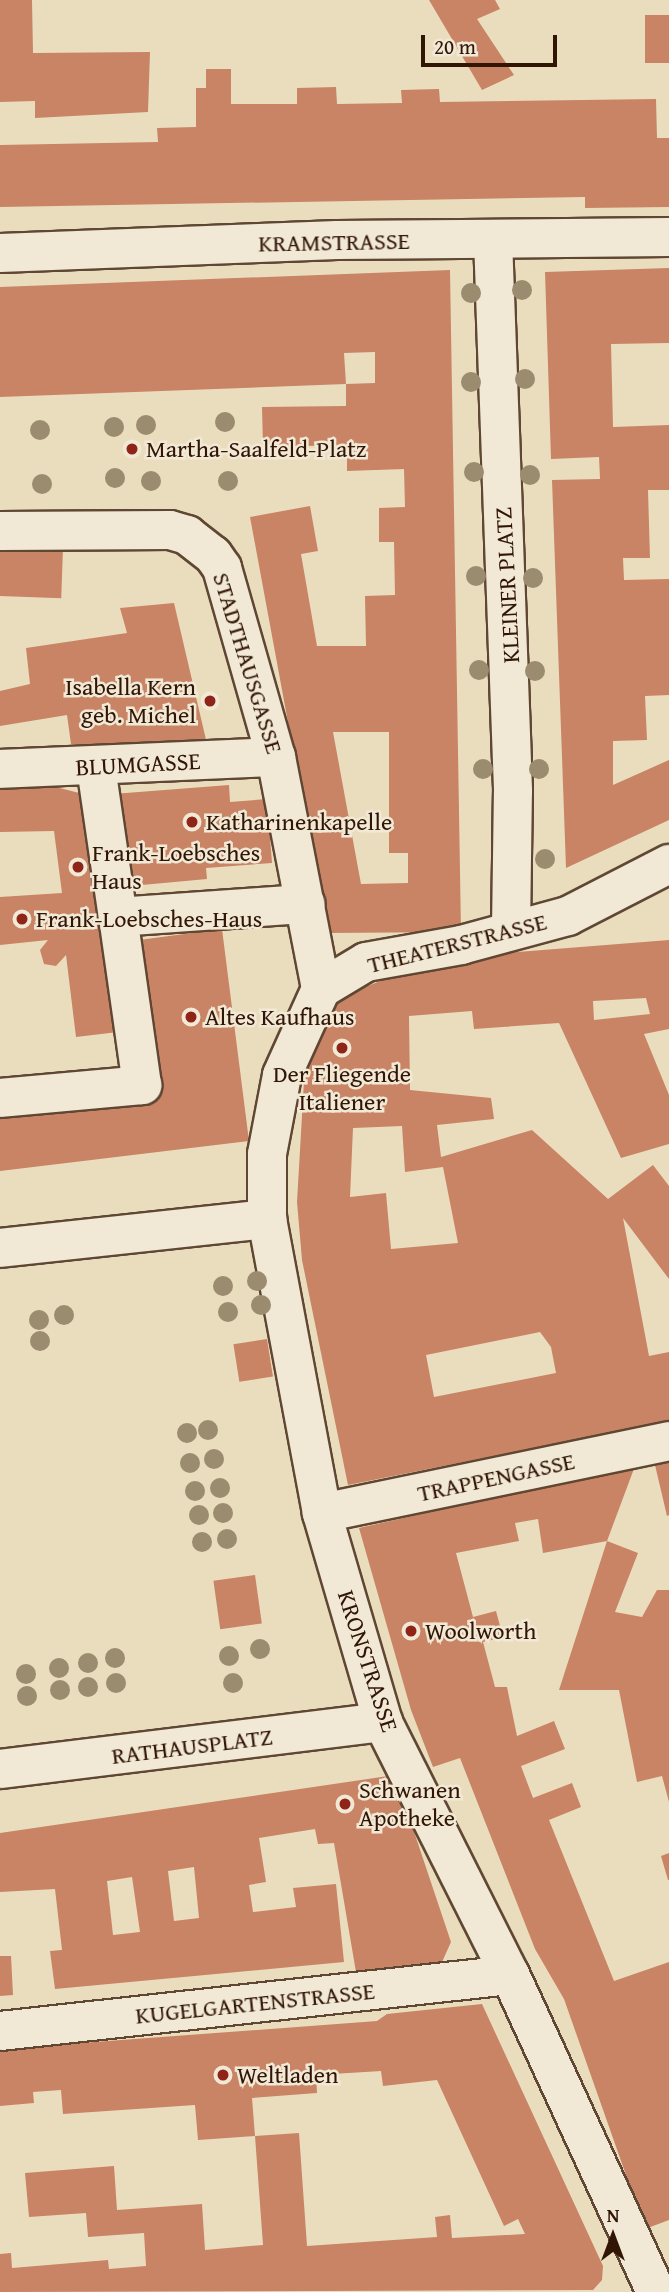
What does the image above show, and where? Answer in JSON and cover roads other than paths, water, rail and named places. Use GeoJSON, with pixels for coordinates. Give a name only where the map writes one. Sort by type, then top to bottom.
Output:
{"type":"FeatureCollection","features":[{"type":"Feature","properties":{"kind":"street","name":"KRAMSTRASSE"},"geometry":{"type":"LineString","coordinates":[[0,253],[493,239],[669,237]]}},
{"type":"Feature","properties":{"kind":"street","name":"KLEINER PLATZ"},"geometry":{"type":"LineString","coordinates":[[493,239],[513,791],[511,930]]}},
{"type":"Feature","properties":{"kind":"street","name":"STADTHAUSGASSE"},"geometry":{"type":"LineString","coordinates":[[0,531],[170,530],[201,544],[222,568],[276,757],[321,989]]}},
{"type":"Feature","properties":{"kind":"street","name":"BLUMGASSE"},"geometry":{"type":"LineString","coordinates":[[0,769],[96,767],[276,757]]}},
{"type":"Feature","properties":{"kind":"street"},"geometry":{"type":"LineString","coordinates":[[0,1098],[142,1085],[96,767]]}},
{"type":"Feature","properties":{"kind":"street","name":"THEATERSTRASSE"},"geometry":{"type":"LineString","coordinates":[[321,989],[366,962],[568,916],[669,864]]}},
{"type":"Feature","properties":{"kind":"street"},"geometry":{"type":"LineString","coordinates":[[118,917],[306,904]]}},
{"type":"Feature","properties":{"kind":"street","name":"KRONSTRASSE"},"geometry":{"type":"LineString","coordinates":[[321,989],[299,1028],[274,1107],[267,1219],[322,1513],[383,1722],[510,1975],[654,2286]]}},
{"type":"Feature","properties":{"kind":"street"},"geometry":{"type":"LineString","coordinates":[[0,1248],[267,1219]]}},
{"type":"Feature","properties":{"kind":"street","name":"TRAPPENGASSE"},"geometry":{"type":"LineString","coordinates":[[322,1513],[669,1441]]}},
{"type":"Feature","properties":{"kind":"street","name":"RATHAUSPLATZ"},"geometry":{"type":"LineString","coordinates":[[0,1769],[383,1722]]}},
{"type":"Feature","properties":{"kind":"street","name":"KUGELGARTENSTRASSE"},"geometry":{"type":"LineString","coordinates":[[0,2031],[510,1975]]}},
{"type":"Feature","properties":{"kind":"place","name":"Martha-Saalfeld-Platz"},"geometry":{"type":"Point","coordinates":[132,449]}},
{"type":"Feature","properties":{"kind":"place","name":"Isabella Kern geb. Michel"},"geometry":{"type":"Point","coordinates":[210,701]}},
{"type":"Feature","properties":{"kind":"place","name":"Katharinenkapelle"},"geometry":{"type":"Point","coordinates":[192,822]}},
{"type":"Feature","properties":{"kind":"place","name":"Frank-Loebsches Haus"},"geometry":{"type":"Point","coordinates":[78,867]}},
{"type":"Feature","properties":{"kind":"place","name":"Frank-Loebsches-Haus"},"geometry":{"type":"Point","coordinates":[22,919]}},
{"type":"Feature","properties":{"kind":"place","name":"Altes Kaufhaus"},"geometry":{"type":"Point","coordinates":[191,1017]}},
{"type":"Feature","properties":{"kind":"place","name":"Der Fliegende Italiener"},"geometry":{"type":"Point","coordinates":[342,1048]}},
{"type":"Feature","properties":{"kind":"place","name":"Woolworth"},"geometry":{"type":"Point","coordinates":[411,1631]}},
{"type":"Feature","properties":{"kind":"place","name":"Schwanen Apotheke"},"geometry":{"type":"Point","coordinates":[345,1804]}},
{"type":"Feature","properties":{"kind":"place","name":"Weltladen"},"geometry":{"type":"Point","coordinates":[223,2075]}}]}
